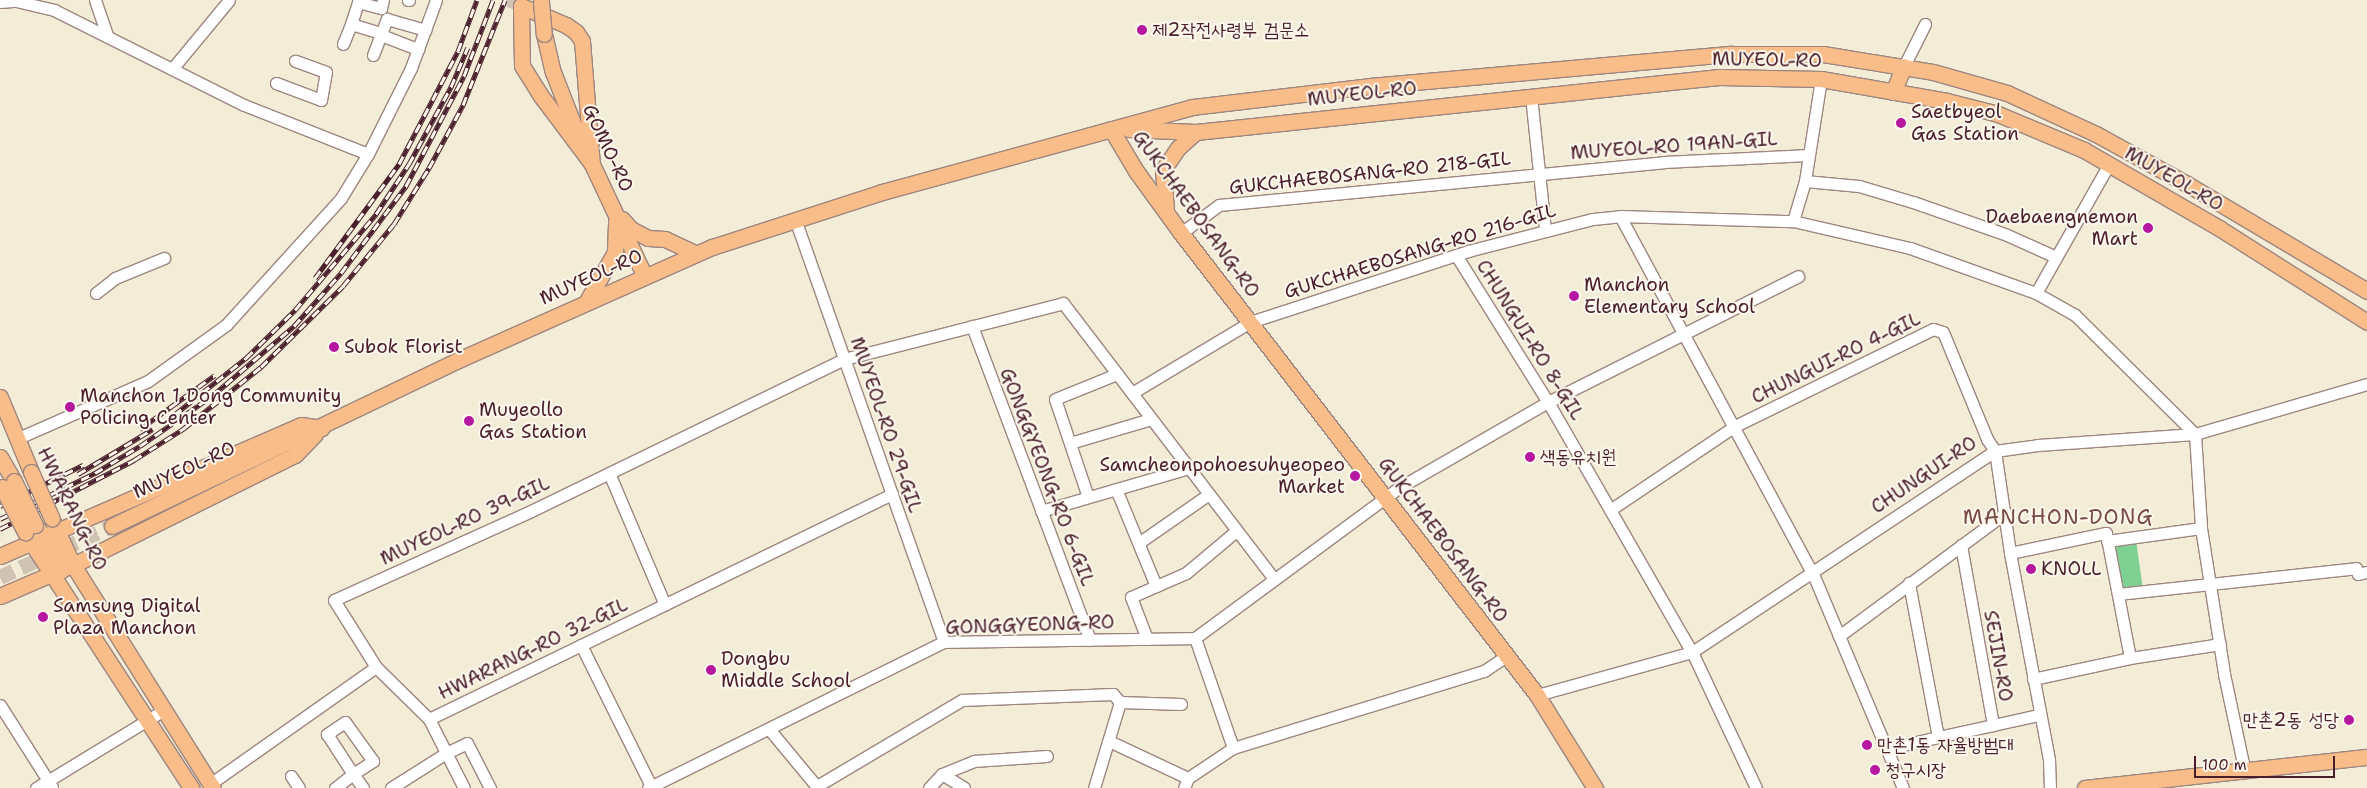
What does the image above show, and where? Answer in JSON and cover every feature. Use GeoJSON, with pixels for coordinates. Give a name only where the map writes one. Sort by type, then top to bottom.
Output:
{"type":"FeatureCollection","features":[{"type":"Feature","properties":{"kind":"main road","name":"GOMO-RO"},"geometry":{"type":"LineString","coordinates":[[541,1],[544,34],[553,72],[592,164],[644,275]]}},
{"type":"Feature","properties":{"kind":"main road"},"geometry":{"type":"LineString","coordinates":[[518,5],[571,28],[582,42],[592,164],[541,96],[522,65],[518,5]]}},
{"type":"Feature","properties":{"kind":"main road","name":"MUYEOL-RO"},"geometry":{"type":"LineString","coordinates":[[112,526],[322,428],[587,300],[695,254],[795,219],[1192,107],[1294,94],[1732,54],[1823,54],[1904,66],[1960,77],[2008,93],[2096,134],[2367,291]]}},
{"type":"Feature","properties":{"kind":"main road"},"geometry":{"type":"LineString","coordinates":[[1893,92],[1904,66]]}},
{"type":"Feature","properties":{"kind":"main road","name":"MUYEOL-RO"},"geometry":{"type":"LineString","coordinates":[[1111,129],[1196,132],[1719,77],[1821,79],[1998,114],[2084,150],[2211,223],[2367,322]]}},
{"type":"Feature","properties":{"kind":"main road","name":"GUKCHAEBOSANG-RO"},"geometry":{"type":"LineString","coordinates":[[1111,129],[1136,172],[1181,233],[1537,695],[1595,788]]}},
{"type":"Feature","properties":{"kind":"main road"},"geometry":{"type":"LineString","coordinates":[[1166,212],[1163,170],[1178,148],[1196,132]]}},
{"type":"Feature","properties":{"kind":"main road"},"geometry":{"type":"LineString","coordinates":[[2211,223],[2202,212],[2204,208],[2245,219]]}},
{"type":"Feature","properties":{"kind":"main road"},"geometry":{"type":"LineString","coordinates":[[614,210],[630,229],[648,238],[665,239],[695,254]]}},
{"type":"Feature","properties":{"kind":"main road"},"geometry":{"type":"LineString","coordinates":[[587,300],[615,252],[618,237],[614,210]]}},
{"type":"Feature","properties":{"kind":"main road","name":"HWARANG-RO"},"geometry":{"type":"LineString","coordinates":[[0,397],[16,439],[55,525],[62,570],[147,721],[192,788]]}},
{"type":"Feature","properties":{"kind":"main road"},"geometry":{"type":"LineString","coordinates":[[0,556],[33,534],[302,425],[322,428]]}},
{"type":"Feature","properties":{"kind":"main road"},"geometry":{"type":"LineString","coordinates":[[0,596],[62,570],[295,455],[322,428]]}},
{"type":"Feature","properties":{"kind":"main road","name":"HWARANG-RO"},"geometry":{"type":"LineString","coordinates":[[0,457],[5,484],[33,534],[62,570],[164,710],[212,786]]}},
{"type":"Feature","properties":{"kind":"main road"},"geometry":{"type":"LineString","coordinates":[[2085,788],[2244,768],[2367,757]]}},
{"type":"Feature","properties":{"kind":"street"},"geometry":{"type":"LineString","coordinates":[[95,0],[108,37]]}},
{"type":"Feature","properties":{"kind":"street"},"geometry":{"type":"LineString","coordinates":[[176,72],[229,0]]}},
{"type":"Feature","properties":{"kind":"street"},"geometry":{"type":"LineString","coordinates":[[343,44],[358,2],[381,8],[383,0]]}},
{"type":"Feature","properties":{"kind":"street"},"geometry":{"type":"LineString","coordinates":[[16,439],[148,381],[226,325],[341,198],[368,154],[418,49],[436,0]]}},
{"type":"Feature","properties":{"kind":"street"},"geometry":{"type":"LineString","coordinates":[[0,2],[16,1],[54,10],[176,72],[368,154]]}},
{"type":"Feature","properties":{"kind":"street"},"geometry":{"type":"LineString","coordinates":[[373,55],[387,19],[425,30]]}},
{"type":"Feature","properties":{"kind":"street"},"geometry":{"type":"LineString","coordinates":[[351,24],[418,49]]}},
{"type":"Feature","properties":{"kind":"street"},"geometry":{"type":"LineString","coordinates":[[1904,66],[1925,24]]}},
{"type":"Feature","properties":{"kind":"street"},"geometry":{"type":"LineString","coordinates":[[276,82],[321,100],[326,72],[295,61]]}},
{"type":"Feature","properties":{"kind":"street"},"geometry":{"type":"LineString","coordinates":[[1793,221],[1805,181],[1821,79]]}},
{"type":"Feature","properties":{"kind":"street"},"geometry":{"type":"LineString","coordinates":[[1531,96],[1545,229]]}},
{"type":"Feature","properties":{"kind":"street","name":"MUYEOL-RO 19AN-GIL"},"geometry":{"type":"LineString","coordinates":[[1540,173],[1664,162],[1809,155]]}},
{"type":"Feature","properties":{"kind":"street"},"geometry":{"type":"LineString","coordinates":[[2036,292],[2109,164]]}},
{"type":"Feature","properties":{"kind":"street","name":"GUKCHAEBOSANG-RO 218-GIL"},"geometry":{"type":"LineString","coordinates":[[1181,233],[1219,205],[1540,173]]}},
{"type":"Feature","properties":{"kind":"street"},"geometry":{"type":"LineString","coordinates":[[1805,181],[1859,186],[1913,202],[2007,236],[2056,257]]}},
{"type":"Feature","properties":{"kind":"street"},"geometry":{"type":"LineString","coordinates":[[1620,216],[1735,426],[1812,574],[1903,788]]}},
{"type":"Feature","properties":{"kind":"street","name":"GUKCHAEBOSANG-RO 216-GIL"},"geometry":{"type":"LineString","coordinates":[[1250,322],[1456,255],[1545,229],[1620,216],[1793,221],[1910,248],[2036,292],[2075,315],[2194,434]]}},
{"type":"Feature","properties":{"kind":"street","name":"MUYEOL-RO 29-GIL"},"geometry":{"type":"LineString","coordinates":[[795,219],[944,642]]}},
{"type":"Feature","properties":{"kind":"street","name":"CHUNGUI-RO 8-GIL"},"geometry":{"type":"LineString","coordinates":[[1456,255],[1548,402],[1692,652],[1756,788]]}},
{"type":"Feature","properties":{"kind":"street"},"geometry":{"type":"LineString","coordinates":[[96,293],[116,278],[164,258]]}},
{"type":"Feature","properties":{"kind":"street"},"geometry":{"type":"LineString","coordinates":[[1233,748],[1195,638],[1384,498],[1548,402],[1684,331],[1798,276]]}},
{"type":"Feature","properties":{"kind":"street","name":"MUYEOL-RO 39-GIL"},"geometry":{"type":"LineString","coordinates":[[334,600],[609,473],[844,359],[1063,303],[1117,374]]}},
{"type":"Feature","properties":{"kind":"street","name":"GUKCHAEBOSANG-RO"},"geometry":{"type":"LineString","coordinates":[[1132,393],[1250,322]]}},
{"type":"Feature","properties":{"kind":"street","name":"GONGGYEONG-RO 6-GIL"},"geometry":{"type":"LineString","coordinates":[[972,326],[1090,640]]}},
{"type":"Feature","properties":{"kind":"street","name":"CHUNGUI-RO 4-GIL"},"geometry":{"type":"LineString","coordinates":[[1610,510],[1735,426],[1933,329],[1943,332],[1987,439],[1995,451]]}},
{"type":"Feature","properties":{"kind":"street"},"geometry":{"type":"LineString","coordinates":[[1088,497],[1055,398],[1117,374],[1274,579]]}},
{"type":"Feature","properties":{"kind":"street","name":"CHUNGUI-RO"},"geometry":{"type":"LineString","coordinates":[[1537,695],[1692,652],[1995,451],[2038,445],[2194,434],[2367,384]]}},
{"type":"Feature","properties":{"kind":"street"},"geometry":{"type":"LineString","coordinates":[[1070,443],[1151,419]]}},
{"type":"Feature","properties":{"kind":"street"},"geometry":{"type":"LineString","coordinates":[[2194,434],[2201,528],[2220,644],[2244,768]]}},
{"type":"Feature","properties":{"kind":"street","name":"SEJIN-RO"},"geometry":{"type":"LineString","coordinates":[[1995,451],[2010,553],[2033,679],[2050,788]]}},
{"type":"Feature","properties":{"kind":"street"},"geometry":{"type":"LineString","coordinates":[[1041,511],[1189,468]]}},
{"type":"Feature","properties":{"kind":"street"},"geometry":{"type":"LineString","coordinates":[[609,473],[665,604]]}},
{"type":"Feature","properties":{"kind":"street"},"geometry":{"type":"LineString","coordinates":[[1116,489],[1140,542],[1156,586],[1186,572],[1236,531]]}},
{"type":"Feature","properties":{"kind":"street","name":"HWARANG-RO 32-GIL"},"geometry":{"type":"LineString","coordinates":[[334,600],[376,667],[429,719],[892,494]]}},
{"type":"Feature","properties":{"kind":"street"},"geometry":{"type":"LineString","coordinates":[[1140,542],[1209,494]]}},
{"type":"Feature","properties":{"kind":"street"},"geometry":{"type":"LineString","coordinates":[[1839,636],[2005,513]]}},
{"type":"Feature","properties":{"kind":"street"},"geometry":{"type":"LineString","coordinates":[[2010,553],[2107,537],[2201,528]]}},
{"type":"Feature","properties":{"kind":"street"},"geometry":{"type":"LineString","coordinates":[[2107,537],[2130,658]]}},
{"type":"Feature","properties":{"kind":"street","name":"SEJIN-RO"},"geometry":{"type":"LineString","coordinates":[[1961,545],[1992,725],[2039,715]]}},
{"type":"Feature","properties":{"kind":"street"},"geometry":{"type":"LineString","coordinates":[[2118,594],[2356,568],[2363,573]]}},
{"type":"Feature","properties":{"kind":"street"},"geometry":{"type":"LineString","coordinates":[[1909,583],[1938,737]]}},
{"type":"Feature","properties":{"kind":"street","name":"GONGGYEONG-RO"},"geometry":{"type":"LineString","coordinates":[[1147,639],[1131,597],[1156,586]]}},
{"type":"Feature","properties":{"kind":"street","name":"GONGGYEONG-RO"},"geometry":{"type":"LineString","coordinates":[[650,787],[944,642],[1195,638]]}},
{"type":"Feature","properties":{"kind":"street"},"geometry":{"type":"LineString","coordinates":[[2033,679],[2130,658],[2220,644]]}},
{"type":"Feature","properties":{"kind":"street"},"geometry":{"type":"LineString","coordinates":[[581,645],[650,787]]}},
{"type":"Feature","properties":{"kind":"street"},"geometry":{"type":"LineString","coordinates":[[1109,741],[1186,783],[1233,748],[1484,672],[1506,656]]}},
{"type":"Feature","properties":{"kind":"street"},"geometry":{"type":"LineString","coordinates":[[212,786],[376,667]]}},
{"type":"Feature","properties":{"kind":"street"},"geometry":{"type":"LineString","coordinates":[[769,729],[817,787],[962,700],[1113,694],[1120,702],[1181,704]]}},
{"type":"Feature","properties":{"kind":"street"},"geometry":{"type":"LineString","coordinates":[[1094,788],[1120,702]]}},
{"type":"Feature","properties":{"kind":"street"},"geometry":{"type":"LineString","coordinates":[[0,705],[51,785]]}},
{"type":"Feature","properties":{"kind":"street"},"geometry":{"type":"LineString","coordinates":[[36,788],[51,785],[164,710]]}},
{"type":"Feature","properties":{"kind":"street"},"geometry":{"type":"LineString","coordinates":[[429,719],[464,788]]}},
{"type":"Feature","properties":{"kind":"street"},"geometry":{"type":"LineString","coordinates":[[335,788],[354,774],[373,761],[345,722],[326,734],[354,774],[363,788]]}},
{"type":"Feature","properties":{"kind":"street"},"geometry":{"type":"LineString","coordinates":[[1886,749],[1992,725]]}},
{"type":"Feature","properties":{"kind":"street"},"geometry":{"type":"LineString","coordinates":[[392,788],[446,753],[467,743],[490,788]]}},
{"type":"Feature","properties":{"kind":"street"},"geometry":{"type":"LineString","coordinates":[[929,788],[942,774],[974,761],[1047,756]]}},
{"type":"Feature","properties":{"kind":"street"},"geometry":{"type":"LineString","coordinates":[[942,774],[964,788]]}},
{"type":"Feature","properties":{"kind":"street"},"geometry":{"type":"LineString","coordinates":[[292,776],[299,788]]}},
{"type":"Feature","properties":{"kind":"green space"},"geometry":{"type":"Polygon","coordinates":[[[2136,540],[2143,588],[2118,591],[2111,543],[2136,540]]]}},
{"type":"Feature","properties":{"kind":"tunnel"},"geometry":{"type":"LineString","coordinates":[[506,0],[516,4]]}},
{"type":"Feature","properties":{"kind":"tunnel"},"geometry":{"type":"LineString","coordinates":[[0,577],[112,526]]}},
{"type":"Feature","properties":{"kind":"railway"},"geometry":{"type":"LineString","coordinates":[[315,278],[399,164],[458,51],[477,0]]}},
{"type":"Feature","properties":{"kind":"railway"},"geometry":{"type":"LineString","coordinates":[[0,519],[95,473],[140,446],[212,396],[294,326],[341,273],[406,186],[464,76],[493,0]]}},
{"type":"Feature","properties":{"kind":"railway"},"geometry":{"type":"LineString","coordinates":[[0,529],[134,460],[183,429],[261,367],[343,286],[394,224],[429,168],[463,105],[505,0]]}},
{"type":"Feature","properties":{"kind":"railway"},"geometry":{"type":"LineString","coordinates":[[174,415],[246,358],[295,310],[376,214],[409,164],[451,87],[468,47]]}},
{"type":"Feature","properties":{"kind":"railway"},"geometry":{"type":"LineString","coordinates":[[140,429],[215,375]]}},
{"type":"Feature","properties":{"kind":"railway"},"geometry":{"type":"LineString","coordinates":[[78,474],[153,429]]}},
{"type":"Feature","properties":{"kind":"railway"},"geometry":{"type":"LineString","coordinates":[[0,506],[83,465]]}},
{"type":"Feature","properties":{"kind":"place","name":"제2작전사령부 검문소"},"geometry":{"type":"Point","coordinates":[1142,30]}},
{"type":"Feature","properties":{"kind":"place","name":"Saetbyeol Gas Station"},"geometry":{"type":"Point","coordinates":[1901,123]}},
{"type":"Feature","properties":{"kind":"place","name":"Daebaengnemon Mart"},"geometry":{"type":"Point","coordinates":[2148,228]}},
{"type":"Feature","properties":{"kind":"place","name":"Manchon Elementary School"},"geometry":{"type":"Point","coordinates":[1574,296]}},
{"type":"Feature","properties":{"kind":"place","name":"Subok Florist"},"geometry":{"type":"Point","coordinates":[334,347]}},
{"type":"Feature","properties":{"kind":"place","name":"Manchon 1 Dong Community Policing Center"},"geometry":{"type":"Point","coordinates":[70,407]}},
{"type":"Feature","properties":{"kind":"place","name":"Muyeollo Gas Station"},"geometry":{"type":"Point","coordinates":[469,421]}},
{"type":"Feature","properties":{"kind":"place","name":"색동유치원"},"geometry":{"type":"Point","coordinates":[1530,457]}},
{"type":"Feature","properties":{"kind":"place","name":"Samcheonpohoesuhyeopeo Market"},"geometry":{"type":"Point","coordinates":[1355,476]}},
{"type":"Feature","properties":{"kind":"place","name":"KNOLL"},"geometry":{"type":"Point","coordinates":[2031,569]}},
{"type":"Feature","properties":{"kind":"place","name":"Samsung Digital Plaza Manchon"},"geometry":{"type":"Point","coordinates":[43,617]}},
{"type":"Feature","properties":{"kind":"place","name":"Dongbu Middle School"},"geometry":{"type":"Point","coordinates":[711,670]}},
{"type":"Feature","properties":{"kind":"place","name":"만촌2동 성당"},"geometry":{"type":"Point","coordinates":[2349,720]}},
{"type":"Feature","properties":{"kind":"place","name":"만촌1동 자율방범대"},"geometry":{"type":"Point","coordinates":[1867,745]}},
{"type":"Feature","properties":{"kind":"place","name":"청구시장"},"geometry":{"type":"Point","coordinates":[1875,770]}},
{"type":"Feature","properties":{"kind":"district","name":"MANCHON-DONG"},"geometry":{"type":"Point","coordinates":[2058,517]}}]}
